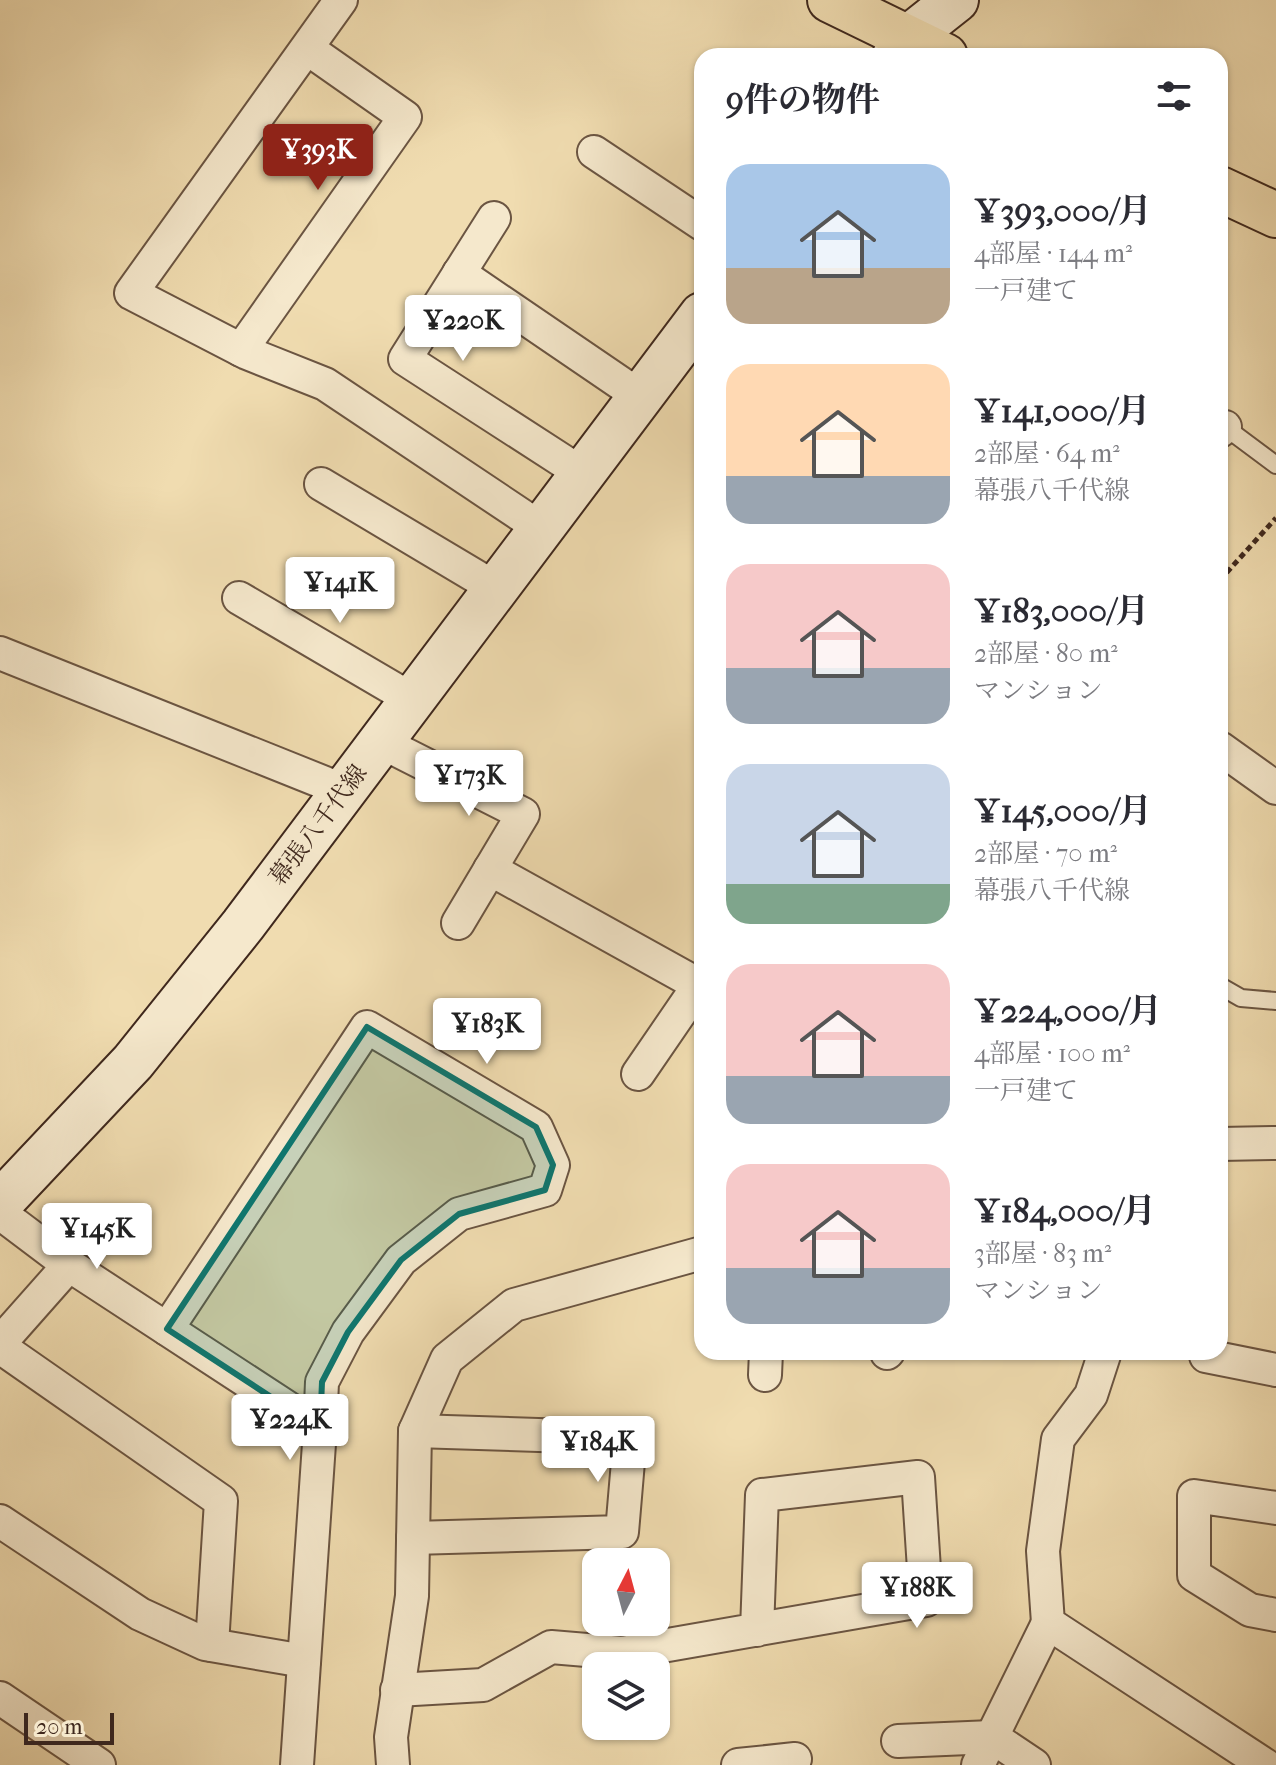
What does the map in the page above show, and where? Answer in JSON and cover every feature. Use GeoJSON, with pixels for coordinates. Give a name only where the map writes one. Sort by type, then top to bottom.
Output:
{"type":"FeatureCollection","features":[{"type":"Feature","properties":{"kind":"highway"},"geometry":{"type":"LineString","coordinates":[[830,0],[913,48]]}},
{"type":"Feature","properties":{"kind":"highway"},"geometry":{"type":"LineString","coordinates":[[1228,193],[1276,215]]}},
{"type":"Feature","properties":{"kind":"main road"},"geometry":{"type":"LineString","coordinates":[[918,48],[956,0]]}},
{"type":"Feature","properties":{"kind":"main road","name":"幕張八千代線"},"geometry":{"type":"LineString","coordinates":[[0,1203],[133,1062],[345,791],[694,326]]}},
{"type":"Feature","properties":{"kind":"street"},"geometry":{"type":"LineString","coordinates":[[341,0],[131,293],[241,350],[325,384],[542,529]]}},
{"type":"Feature","properties":{"kind":"street"},"geometry":{"type":"LineString","coordinates":[[241,350],[405,117],[308,49]]}},
{"type":"Feature","properties":{"kind":"street"},"geometry":{"type":"LineString","coordinates":[[594,152],[694,219]]}},
{"type":"Feature","properties":{"kind":"street"},"geometry":{"type":"LineString","coordinates":[[494,218],[405,359],[583,474]]}},
{"type":"Feature","properties":{"kind":"street"},"geometry":{"type":"LineString","coordinates":[[459,273],[641,397]]}},
{"type":"Feature","properties":{"kind":"street"},"geometry":{"type":"LineString","coordinates":[[321,484],[497,589]]}},
{"type":"Feature","properties":{"kind":"street"},"geometry":{"type":"LineString","coordinates":[[239,598],[413,700]]}},
{"type":"Feature","properties":{"kind":"street"},"geometry":{"type":"LineString","coordinates":[[0,653],[345,791]]}},
{"type":"Feature","properties":{"kind":"street"},"geometry":{"type":"LineString","coordinates":[[381,742],[523,814],[458,923]]}},
{"type":"Feature","properties":{"kind":"street"},"geometry":{"type":"LineString","coordinates":[[1228,754],[1276,788]]}},
{"type":"Feature","properties":{"kind":"street"},"geometry":{"type":"LineString","coordinates":[[490,869],[694,982]]}},
{"type":"Feature","properties":{"kind":"street"},"geometry":{"type":"LineString","coordinates":[[638,1074],[694,992]]}},
{"type":"Feature","properties":{"kind":"street"},"geometry":{"type":"LineString","coordinates":[[167,1329],[367,1027],[536,1127],[553,1165],[545,1190],[459,1214],[401,1260],[348,1332],[322,1382],[297,1765]]}},
{"type":"Feature","properties":{"kind":"street"},"geometry":{"type":"LineString","coordinates":[[1228,1144],[1276,1143]]}},
{"type":"Feature","properties":{"kind":"street"},"geometry":{"type":"LineString","coordinates":[[0,1213],[69,1265],[320,1429]]}},
{"type":"Feature","properties":{"kind":"street"},"geometry":{"type":"LineString","coordinates":[[393,1765],[391,1737],[412,1596],[415,1431],[447,1359],[514,1305],[694,1255]]}},
{"type":"Feature","properties":{"kind":"street"},"geometry":{"type":"LineString","coordinates":[[69,1265],[0,1345],[221,1501],[212,1645]]}},
{"type":"Feature","properties":{"kind":"street"},"geometry":{"type":"LineString","coordinates":[[985,1751],[1048,1623],[1043,1551],[1058,1439],[1091,1395],[1102,1360]]}},
{"type":"Feature","properties":{"kind":"street"},"geometry":{"type":"LineString","coordinates":[[1226,1360],[1276,1370]]}},
{"type":"Feature","properties":{"kind":"street"},"geometry":{"type":"LineString","coordinates":[[413,1538],[622,1532],[630,1438],[415,1431]]}},
{"type":"Feature","properties":{"kind":"street"},"geometry":{"type":"LineString","coordinates":[[397,1690],[483,1685],[551,1647],[622,1653],[757,1630],[926,1600],[918,1477],[762,1495],[757,1630]]}},
{"type":"Feature","properties":{"kind":"street"},"geometry":{"type":"LineString","coordinates":[[1276,1508],[1194,1496],[1194,1575],[1250,1610],[1276,1615]]}},
{"type":"Feature","properties":{"kind":"street"},"geometry":{"type":"LineString","coordinates":[[0,1521],[140,1614],[212,1645],[304,1661]]}},
{"type":"Feature","properties":{"kind":"street"},"geometry":{"type":"LineString","coordinates":[[1048,1623],[1265,1765]]}},
{"type":"Feature","properties":{"kind":"street"},"geometry":{"type":"LineString","coordinates":[[0,1698],[99,1765]]}},
{"type":"Feature","properties":{"kind":"street"},"geometry":{"type":"LineString","coordinates":[[898,1741],[985,1751],[1034,1765]]}},
{"type":"Feature","properties":{"kind":"street"},"geometry":{"type":"LineString","coordinates":[[738,1765],[795,1759]]}},
{"type":"Feature","properties":{"kind":"lane"},"geometry":{"type":"LineString","coordinates":[[1228,433],[1276,465]]}},
{"type":"Feature","properties":{"kind":"lane"},"geometry":{"type":"LineString","coordinates":[[1228,991],[1241,998],[1276,1001]]}},
{"type":"Feature","properties":{"kind":"path"},"geometry":{"type":"LineString","coordinates":[[1228,571],[1276,518]]}},
{"type":"Feature","properties":{"kind":"highlighted area"},"geometry":{"type":"Polygon","coordinates":[[[367,1027],[536,1127],[553,1165],[545,1190],[459,1214],[401,1260],[348,1332],[322,1382],[320,1429],[167,1329],[367,1027]]]}}]}
